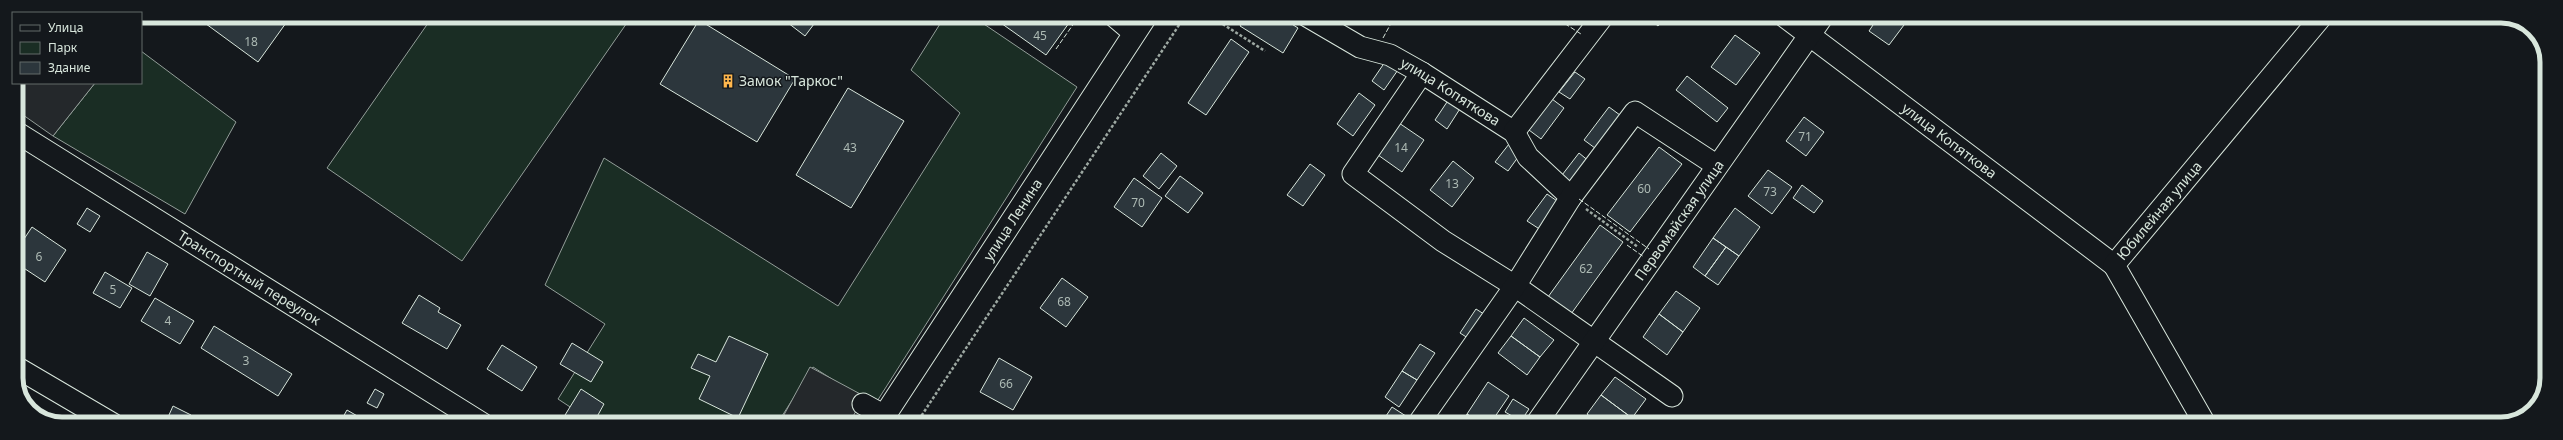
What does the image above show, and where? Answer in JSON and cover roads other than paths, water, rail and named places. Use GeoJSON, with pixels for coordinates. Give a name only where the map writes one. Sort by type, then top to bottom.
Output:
{"type":"FeatureCollection","features":[{"type":"Feature","properties":{"kind":"main road","name":"улица Ленина"},"geometry":{"type":"LineString","coordinates":[[882,417],[1140,25]]}},
{"type":"Feature","properties":{"kind":"street","name":"улица Копяткова"},"geometry":{"type":"LineString","coordinates":[[1319,23],[1360,47],[1390,55],[1422,73],[1514,132],[1528,157],[1571,197]]}},
{"type":"Feature","properties":{"kind":"street"},"geometry":{"type":"LineString","coordinates":[[1514,132],[1598,23]]}},
{"type":"Feature","properties":{"kind":"street","name":"улица Копяткова"},"geometry":{"type":"LineString","coordinates":[[1793,23],[2114,265]]}},
{"type":"Feature","properties":{"kind":"street","name":"Первомайская улица"},"geometry":{"type":"LineString","coordinates":[[1541,417],[1716,165],[1818,23]]}},
{"type":"Feature","properties":{"kind":"street","name":"Юбилейная улица"},"geometry":{"type":"LineString","coordinates":[[2201,417],[2114,265],[2316,23]]}},
{"type":"Feature","properties":{"kind":"street"},"geometry":{"type":"LineString","coordinates":[[1422,73],[1353,174],[1443,241],[1514,286],[1672,396]]}},
{"type":"Feature","properties":{"kind":"street"},"geometry":{"type":"LineString","coordinates":[[1423,417],[1514,286],[1571,197],[1635,112],[1716,165]]}},
{"type":"Feature","properties":{"kind":"street","name":"Транспортный переулок"},"geometry":{"type":"LineString","coordinates":[[23,136],[459,417]]}},
{"type":"Feature","properties":{"kind":"street"},"geometry":{"type":"LineString","coordinates":[[23,371],[101,417]]}},
{"type":"Feature","properties":{"kind":"street"},"geometry":{"type":"LineString","coordinates":[[863,404],[879,417]]}},
{"type":"Feature","properties":{"kind":"place","name":"Замок \"Таркос\""},"geometry":{"type":"Point","coordinates":[728,81]}}]}
